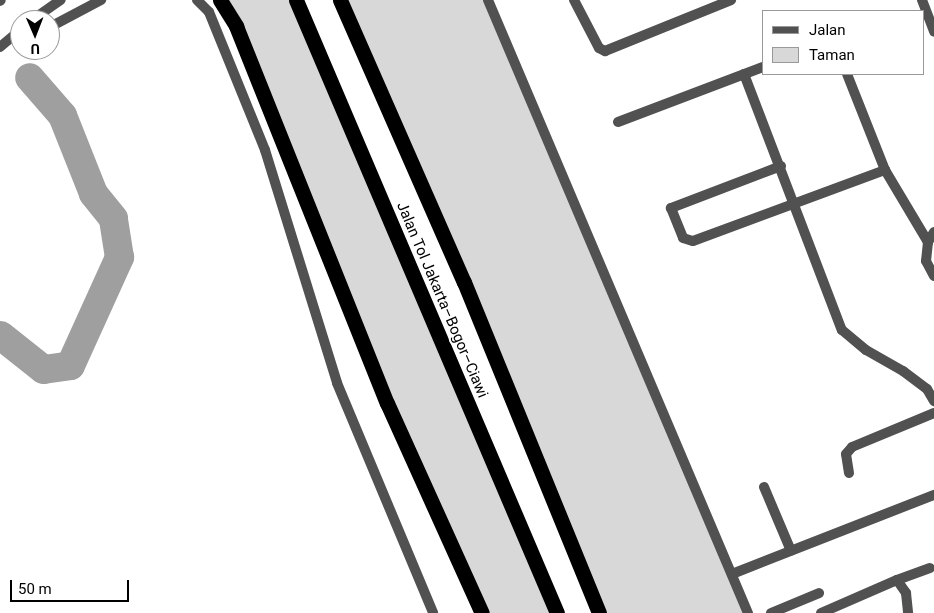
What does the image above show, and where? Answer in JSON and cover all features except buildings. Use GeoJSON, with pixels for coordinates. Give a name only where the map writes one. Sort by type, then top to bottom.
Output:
{"type":"FeatureCollection","features":[{"type":"Feature","properties":{"kind":"highway"},"geometry":{"type":"LineString","coordinates":[[220,0],[240,35],[387,403],[482,613]]}},
{"type":"Feature","properties":{"kind":"highway","name":"Jalan Tol Jakarta–Bogor–Ciawi"},"geometry":{"type":"LineString","coordinates":[[296,0],[556,613]]}},
{"type":"Feature","properties":{"kind":"highway","name":"Jalan Tol Jakarta–Bogor–Ciawi"},"geometry":{"type":"LineString","coordinates":[[340,0],[464,282],[599,613]]}},
{"type":"Feature","properties":{"kind":"street"},"geometry":{"type":"LineString","coordinates":[[46,10],[61,0]]}},
{"type":"Feature","properties":{"kind":"street"},"geometry":{"type":"LineString","coordinates":[[60,22],[101,0]]}},
{"type":"Feature","properties":{"kind":"street"},"geometry":{"type":"LineString","coordinates":[[197,0],[208,12],[265,150],[336,383],[433,613]]}},
{"type":"Feature","properties":{"kind":"street"},"geometry":{"type":"LineString","coordinates":[[488,0],[748,613]]}},
{"type":"Feature","properties":{"kind":"street"},"geometry":{"type":"LineString","coordinates":[[574,0],[599,48],[605,51],[731,0]]}},
{"type":"Feature","properties":{"kind":"street"},"geometry":{"type":"LineString","coordinates":[[922,0],[925,14],[934,32]]}},
{"type":"Feature","properties":{"kind":"street"},"geometry":{"type":"LineString","coordinates":[[0,48],[10,39]]}},
{"type":"Feature","properties":{"kind":"street"},"geometry":{"type":"LineString","coordinates":[[618,122],[762,67]]}},
{"type":"Feature","properties":{"kind":"street"},"geometry":{"type":"LineString","coordinates":[[744,74],[795,201],[842,330],[866,350],[903,371],[926,389],[934,401]]}},
{"type":"Feature","properties":{"kind":"street"},"geometry":{"type":"LineString","coordinates":[[846,75],[885,170],[928,242]]}},
{"type":"Feature","properties":{"kind":"street"},"geometry":{"type":"LineString","coordinates":[[781,166],[676,205],[671,212],[683,238],[691,241],[795,201],[885,170]]}},
{"type":"Feature","properties":{"kind":"street"},"geometry":{"type":"LineString","coordinates":[[934,232],[928,242],[926,261],[934,276]]}},
{"type":"Feature","properties":{"kind":"street"},"geometry":{"type":"LineString","coordinates":[[849,473],[846,454],[852,447],[934,413]]}},
{"type":"Feature","properties":{"kind":"street"},"geometry":{"type":"LineString","coordinates":[[764,487],[791,552]]}},
{"type":"Feature","properties":{"kind":"street"},"geometry":{"type":"LineString","coordinates":[[732,574],[934,495]]}},
{"type":"Feature","properties":{"kind":"street"},"geometry":{"type":"LineString","coordinates":[[821,613],[897,580],[930,568]]}},
{"type":"Feature","properties":{"kind":"street"},"geometry":{"type":"LineString","coordinates":[[897,580],[906,593],[908,613]]}},
{"type":"Feature","properties":{"kind":"street"},"geometry":{"type":"LineString","coordinates":[[771,613],[819,593]]}},
{"type":"Feature","properties":{"kind":"green space"},"geometry":{"type":"Polygon","coordinates":[[[224,0],[292,0],[557,613],[482,613],[224,0]]]}},
{"type":"Feature","properties":{"kind":"green space"},"geometry":{"type":"Polygon","coordinates":[[[340,0],[486,0],[748,613],[599,613],[340,0]]]}},
{"type":"Feature","properties":{"kind":"waterway"},"geometry":{"type":"LineString","coordinates":[[0,335],[43,369],[70,365],[119,257],[113,218],[93,193],[62,115],[29,77]]}}]}
